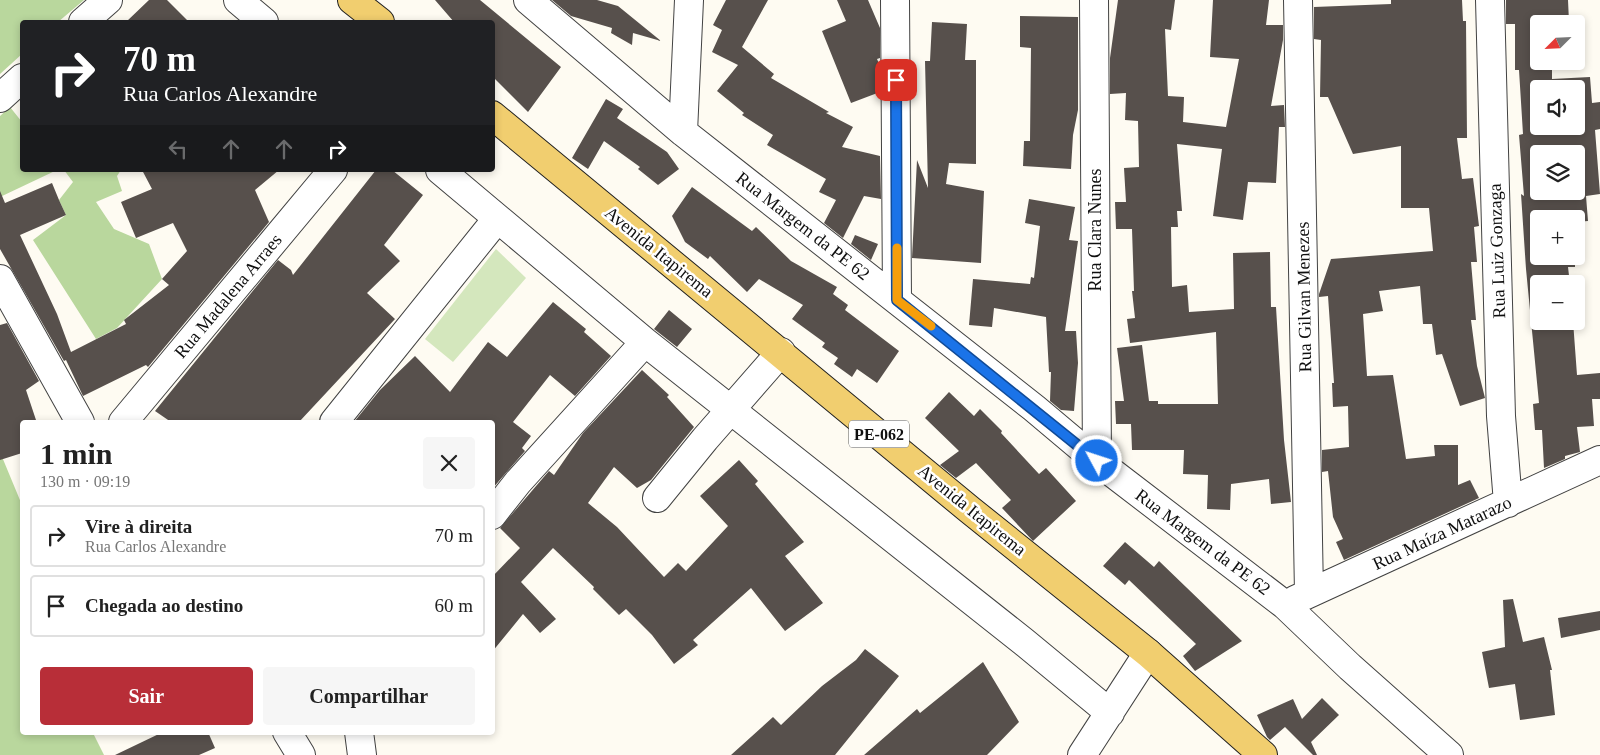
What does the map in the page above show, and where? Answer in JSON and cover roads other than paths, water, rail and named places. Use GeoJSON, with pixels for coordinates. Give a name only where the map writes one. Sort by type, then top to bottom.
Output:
{"type":"FeatureCollection","features":[{"type":"Feature","properties":{"kind":"main road"},"geometry":{"type":"LineString","coordinates":[[352,0],[377,20]]}},
{"type":"Feature","properties":{"kind":"main road","name":"Avenida Itapirema"},"geometry":{"type":"LineString","coordinates":[[495,117],[1148,653],[1263,755]]}},
{"type":"Feature","properties":{"kind":"street"},"geometry":{"type":"LineString","coordinates":[[86,20],[108,0]]}},
{"type":"Feature","properties":{"kind":"street"},"geometry":{"type":"LineString","coordinates":[[238,0],[262,20]]}},
{"type":"Feature","properties":{"kind":"street"},"geometry":{"type":"LineString","coordinates":[[683,132],[689,0]]}},
{"type":"Feature","properties":{"kind":"street"},"geometry":{"type":"LineString","coordinates":[[895,0],[897,300]]}},
{"type":"Feature","properties":{"kind":"street","name":"Rua Clara Nunes"},"geometry":{"type":"LineString","coordinates":[[1094,0],[1097,461]]}},
{"type":"Feature","properties":{"kind":"street","name":"Rua Gilvan Menezes"},"geometry":{"type":"LineString","coordinates":[[1298,0],[1310,593]]}},
{"type":"Feature","properties":{"kind":"street","name":"Rua Luiz Gonzaga"},"geometry":{"type":"LineString","coordinates":[[1490,0],[1501,406],[1508,502]]}},
{"type":"Feature","properties":{"kind":"street","name":"Rua Margem da PE 62"},"geometry":{"type":"LineString","coordinates":[[540,5],[683,132],[897,300],[1097,461],[1285,605],[1350,667],[1449,755]]}},
{"type":"Feature","properties":{"kind":"street"},"geometry":{"type":"LineString","coordinates":[[0,98],[20,80]]}},
{"type":"Feature","properties":{"kind":"street","name":"Rua Madalena Arraes"},"geometry":{"type":"LineString","coordinates":[[125,420],[331,172]]}},
{"type":"Feature","properties":{"kind":"street"},"geometry":{"type":"LineString","coordinates":[[442,172],[646,342],[733,409],[1110,713]]}},
{"type":"Feature","properties":{"kind":"street"},"geometry":{"type":"LineString","coordinates":[[336,420],[497,219]]}},
{"type":"Feature","properties":{"kind":"street"},"geometry":{"type":"LineString","coordinates":[[0,279],[79,420]]}},
{"type":"Feature","properties":{"kind":"street"},"geometry":{"type":"LineString","coordinates":[[495,511],[518,482],[646,342]]}},
{"type":"Feature","properties":{"kind":"street"},"geometry":{"type":"LineString","coordinates":[[658,498],[705,439],[781,352]]}},
{"type":"Feature","properties":{"kind":"street","name":"Rua Maíza Matarazo"},"geometry":{"type":"LineString","coordinates":[[1285,605],[1600,460]]}},
{"type":"Feature","properties":{"kind":"street"},"geometry":{"type":"LineString","coordinates":[[1082,755],[1148,653]]}},
{"type":"Feature","properties":{"kind":"street"},"geometry":{"type":"LineString","coordinates":[[289,735],[301,755]]}},
{"type":"Feature","properties":{"kind":"street"},"geometry":{"type":"LineString","coordinates":[[359,735],[362,755]]}}]}
